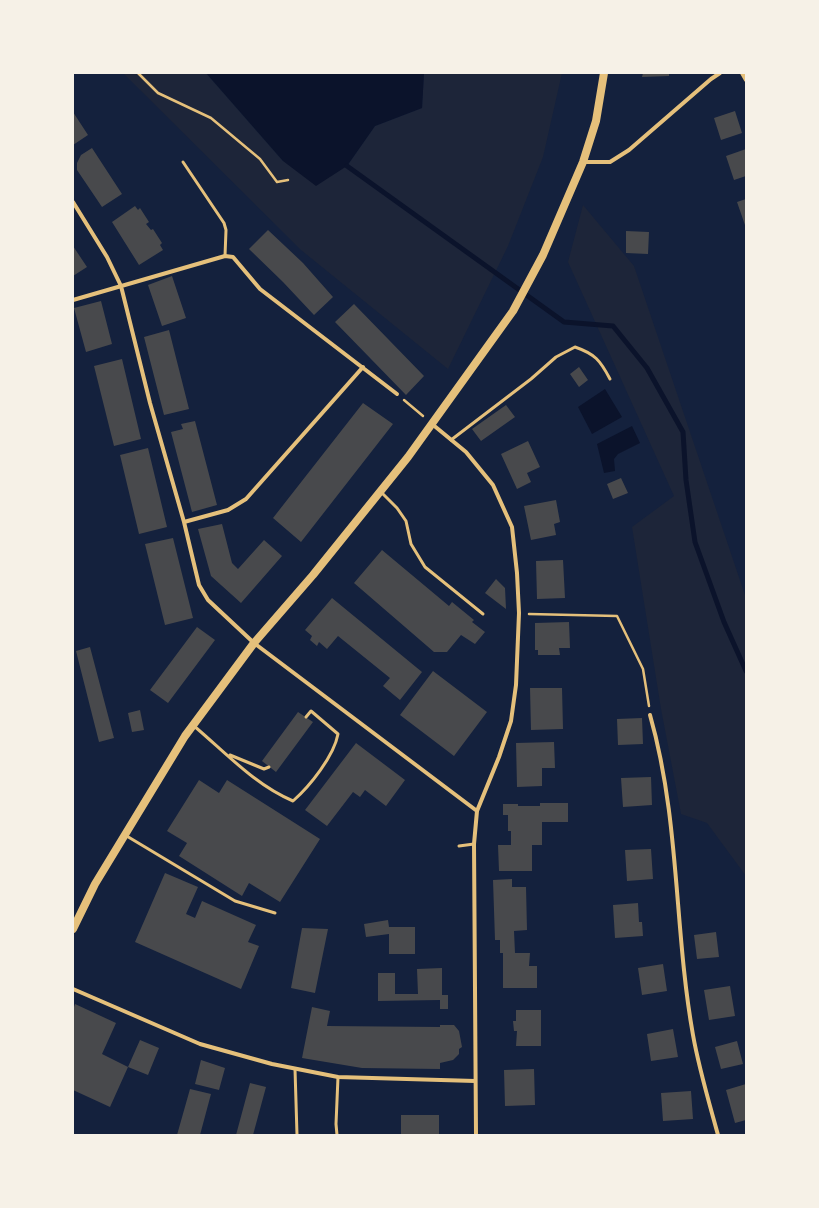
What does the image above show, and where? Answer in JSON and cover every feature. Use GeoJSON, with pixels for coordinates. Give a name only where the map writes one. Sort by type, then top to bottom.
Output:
{"type":"FeatureCollection","features":[{"type":"Feature","properties":{"kind":"main road"},"geometry":{"type":"LineString","coordinates":[[73,929],[95,884],[193,725],[254,643],[313,575],[432,424],[513,311],[543,255],[583,162],[596,120],[604,73]]}},
{"type":"Feature","properties":{"kind":"street"},"geometry":{"type":"LineString","coordinates":[[583,162],[610,162],[629,150],[711,79],[720,73]]}},
{"type":"Feature","properties":{"kind":"street"},"geometry":{"type":"LineString","coordinates":[[742,73],[746,80]]}},
{"type":"Feature","properties":{"kind":"street"},"geometry":{"type":"LineString","coordinates":[[73,202],[107,257],[121,286],[150,403],[184,522],[199,584],[208,600],[254,643],[477,811]]}},
{"type":"Feature","properties":{"kind":"street"},"geometry":{"type":"LineString","coordinates":[[73,300],[226,256],[233,258],[260,288],[397,394]]}},
{"type":"Feature","properties":{"kind":"street"},"geometry":{"type":"LineString","coordinates":[[184,522],[228,510],[246,499],[363,367]]}},
{"type":"Feature","properties":{"kind":"street"},"geometry":{"type":"LineString","coordinates":[[432,424],[466,452],[493,485],[512,527],[519,613],[516,685],[511,721],[499,757],[477,811],[474,844],[476,1135]]}},
{"type":"Feature","properties":{"kind":"street"},"geometry":{"type":"LineString","coordinates":[[650,715],[658,743],[671,818],[685,970],[693,1035],[718,1135]]}},
{"type":"Feature","properties":{"kind":"street"},"geometry":{"type":"LineString","coordinates":[[73,989],[200,1044],[272,1064],[338,1077],[475,1082]]}},
{"type":"Feature","properties":{"kind":"lane"},"geometry":{"type":"LineString","coordinates":[[183,162],[224,223],[226,230],[224,242],[226,256]]}},
{"type":"Feature","properties":{"kind":"lane"},"geometry":{"type":"LineString","coordinates":[[451,440],[531,379],[556,357],[575,347],[592,353],[603,365],[610,379]]}},
{"type":"Feature","properties":{"kind":"lane"},"geometry":{"type":"LineString","coordinates":[[380,491],[397,508],[406,521],[411,544],[425,567],[483,614]]}},
{"type":"Feature","properties":{"kind":"lane"},"geometry":{"type":"LineString","coordinates":[[193,725],[256,780],[281,796],[293,801],[304,791],[336,746],[338,734],[311,711],[306,717]]}},
{"type":"Feature","properties":{"kind":"lane"},"geometry":{"type":"LineString","coordinates":[[226,753],[264,769],[269,767]]}},
{"type":"Feature","properties":{"kind":"lane"},"geometry":{"type":"LineString","coordinates":[[125,835],[235,901],[275,913]]}},
{"type":"Feature","properties":{"kind":"lane"},"geometry":{"type":"LineString","coordinates":[[459,846],[474,844]]}},
{"type":"Feature","properties":{"kind":"lane"},"geometry":{"type":"LineString","coordinates":[[295,1069],[297,1135]]}},
{"type":"Feature","properties":{"kind":"lane"},"geometry":{"type":"LineString","coordinates":[[337,1135],[338,1077]]}},
{"type":"Feature","properties":{"kind":"path"},"geometry":{"type":"LineString","coordinates":[[138,73],[158,93],[211,118],[260,159],[277,182],[288,180]]}},
{"type":"Feature","properties":{"kind":"path"},"geometry":{"type":"LineString","coordinates":[[397,394],[432,424]]}},
{"type":"Feature","properties":{"kind":"path"},"geometry":{"type":"LineString","coordinates":[[519,613],[617,616],[643,669],[650,715]]}},
{"type":"Feature","properties":{"kind":"shaded area"},"geometry":{"type":"Polygon","coordinates":[[[123,73],[206,73],[283,161],[347,166],[375,126],[422,108],[424,73],[562,73],[543,157],[508,246],[448,369],[301,250],[123,73]]]}},
{"type":"Feature","properties":{"kind":"shaded area"},"geometry":{"type":"Polygon","coordinates":[[[206,73],[424,73],[422,108],[375,126],[347,166],[316,186],[283,161],[206,73]]]}},
{"type":"Feature","properties":{"kind":"shaded area"},"geometry":{"type":"Polygon","coordinates":[[[583,205],[634,266],[746,598],[746,876],[707,823],[681,814],[661,709],[632,527],[674,496],[568,262],[583,205]]]}},
{"type":"Feature","properties":{"kind":"shaded area"},"geometry":{"type":"Polygon","coordinates":[[[605,389],[622,417],[592,434],[578,407],[605,389]]]}},
{"type":"Feature","properties":{"kind":"shaded area"},"geometry":{"type":"Polygon","coordinates":[[[632,426],[640,443],[618,454],[614,459],[615,471],[604,473],[597,444],[632,426]]]}},
{"type":"Feature","properties":{"kind":"building"},"geometry":{"type":"Polygon","coordinates":[[[643,73],[669,73],[669,76],[642,77],[643,73]]]}},
{"type":"Feature","properties":{"kind":"building"},"geometry":{"type":"Polygon","coordinates":[[[735,111],[742,133],[721,140],[714,118],[735,111]]]}},
{"type":"Feature","properties":{"kind":"building"},"geometry":{"type":"Polygon","coordinates":[[[73,112],[88,135],[73,145],[73,112]]]}},
{"type":"Feature","properties":{"kind":"building"},"geometry":{"type":"Polygon","coordinates":[[[92,148],[122,194],[102,207],[77,170],[77,163],[81,155],[92,148]]]}},
{"type":"Feature","properties":{"kind":"building"},"geometry":{"type":"Polygon","coordinates":[[[746,149],[746,176],[734,180],[726,156],[746,149]]]}},
{"type":"Feature","properties":{"kind":"building"},"geometry":{"type":"Polygon","coordinates":[[[746,199],[746,228],[737,202],[746,199]]]}},
{"type":"Feature","properties":{"kind":"building"},"geometry":{"type":"Polygon","coordinates":[[[135,206],[138,210],[140,208],[149,222],[146,224],[151,230],[153,229],[162,243],[160,245],[163,250],[139,265],[112,222],[135,206]]]}},
{"type":"Feature","properties":{"kind":"building"},"geometry":{"type":"Polygon","coordinates":[[[268,230],[303,263],[333,297],[314,315],[249,249],[268,230]]]}},
{"type":"Feature","properties":{"kind":"building"},"geometry":{"type":"Polygon","coordinates":[[[626,231],[649,232],[648,254],[626,253],[626,231]]]}},
{"type":"Feature","properties":{"kind":"building"},"geometry":{"type":"Polygon","coordinates":[[[73,246],[87,267],[73,276],[73,246]]]}},
{"type":"Feature","properties":{"kind":"building"},"geometry":{"type":"Polygon","coordinates":[[[172,276],[186,318],[162,326],[148,285],[172,276]]]}},
{"type":"Feature","properties":{"kind":"building"},"geometry":{"type":"Polygon","coordinates":[[[101,301],[112,344],[86,352],[74,308],[101,301]]]}},
{"type":"Feature","properties":{"kind":"building"},"geometry":{"type":"Polygon","coordinates":[[[354,304],[424,376],[406,395],[335,322],[354,304]]]}},
{"type":"Feature","properties":{"kind":"building"},"geometry":{"type":"Polygon","coordinates":[[[169,330],[189,409],[164,415],[144,337],[169,330]]]}},
{"type":"Feature","properties":{"kind":"building"},"geometry":{"type":"Polygon","coordinates":[[[122,359],[141,439],[114,446],[94,366],[122,359]]]}},
{"type":"Feature","properties":{"kind":"building"},"geometry":{"type":"Polygon","coordinates":[[[579,367],[588,380],[579,387],[570,374],[579,367]]]}},
{"type":"Feature","properties":{"kind":"building"},"geometry":{"type":"Polygon","coordinates":[[[363,403],[393,424],[301,542],[273,518],[363,403]]]}},
{"type":"Feature","properties":{"kind":"building"},"geometry":{"type":"Polygon","coordinates":[[[506,405],[515,417],[481,441],[472,429],[506,405]]]}},
{"type":"Feature","properties":{"kind":"building"},"geometry":{"type":"Polygon","coordinates":[[[195,421],[217,505],[192,512],[171,432],[183,429],[181,424],[195,421]]]}},
{"type":"Feature","properties":{"kind":"building"},"geometry":{"type":"Polygon","coordinates":[[[528,441],[540,467],[527,473],[531,482],[517,489],[501,454],[528,441]]]}},
{"type":"Feature","properties":{"kind":"building"},"geometry":{"type":"Polygon","coordinates":[[[148,448],[167,527],[139,534],[120,455],[148,448]]]}},
{"type":"Feature","properties":{"kind":"building"},"geometry":{"type":"Polygon","coordinates":[[[621,478],[628,493],[613,499],[607,484],[621,478]]]}},
{"type":"Feature","properties":{"kind":"building"},"geometry":{"type":"Polygon","coordinates":[[[556,500],[560,522],[554,524],[556,535],[531,540],[524,506],[556,500]]]}},
{"type":"Feature","properties":{"kind":"building"},"geometry":{"type":"Polygon","coordinates":[[[222,524],[232,563],[238,569],[264,540],[282,556],[241,603],[211,576],[198,529],[222,524]]]}},
{"type":"Feature","properties":{"kind":"building"},"geometry":{"type":"Polygon","coordinates":[[[173,538],[193,618],[165,625],[145,544],[173,538]]]}},
{"type":"Feature","properties":{"kind":"building"},"geometry":{"type":"Polygon","coordinates":[[[382,550],[449,606],[452,602],[474,620],[472,622],[485,632],[475,644],[461,635],[447,652],[434,652],[354,583],[382,550]]]}},
{"type":"Feature","properties":{"kind":"building"},"geometry":{"type":"Polygon","coordinates":[[[563,560],[565,598],[537,599],[536,561],[563,560]]]}},
{"type":"Feature","properties":{"kind":"building"},"geometry":{"type":"Polygon","coordinates":[[[496,579],[505,588],[506,609],[485,593],[496,579]]]}},
{"type":"Feature","properties":{"kind":"building"},"geometry":{"type":"Polygon","coordinates":[[[332,598],[422,672],[400,700],[383,686],[390,678],[338,636],[327,649],[319,642],[317,646],[310,640],[312,636],[305,630],[332,598]]]}},
{"type":"Feature","properties":{"kind":"building"},"geometry":{"type":"Polygon","coordinates":[[[569,622],[570,648],[559,648],[560,655],[538,655],[538,650],[535,650],[535,623],[569,622]]]}},
{"type":"Feature","properties":{"kind":"building"},"geometry":{"type":"Polygon","coordinates":[[[197,627],[215,640],[168,703],[150,690],[197,627]]]}},
{"type":"Feature","properties":{"kind":"building"},"geometry":{"type":"Polygon","coordinates":[[[90,647],[114,738],[99,742],[76,651],[90,647]]]}},
{"type":"Feature","properties":{"kind":"building"},"geometry":{"type":"Polygon","coordinates":[[[433,671],[487,712],[454,756],[400,715],[433,671]]]}},
{"type":"Feature","properties":{"kind":"building"},"geometry":{"type":"Polygon","coordinates":[[[530,688],[562,688],[563,729],[531,730],[530,688]]]}},
{"type":"Feature","properties":{"kind":"building"},"geometry":{"type":"Polygon","coordinates":[[[140,710],[144,730],[132,732],[128,713],[140,710]]]}},
{"type":"Feature","properties":{"kind":"building"},"geometry":{"type":"Polygon","coordinates":[[[298,712],[313,722],[276,772],[262,761],[298,712]]]}},
{"type":"Feature","properties":{"kind":"building"},"geometry":{"type":"Polygon","coordinates":[[[642,718],[643,744],[618,745],[617,719],[642,718]]]}},
{"type":"Feature","properties":{"kind":"building"},"geometry":{"type":"Polygon","coordinates":[[[554,742],[555,768],[542,768],[542,786],[517,787],[516,743],[554,742]]]}},
{"type":"Feature","properties":{"kind":"building"},"geometry":{"type":"Polygon","coordinates":[[[356,743],[405,780],[386,806],[365,790],[360,797],[353,792],[327,826],[305,810],[356,743]]]}},
{"type":"Feature","properties":{"kind":"building"},"geometry":{"type":"Polygon","coordinates":[[[651,777],[652,805],[623,807],[621,778],[651,777]]]}},
{"type":"Feature","properties":{"kind":"building"},"geometry":{"type":"Polygon","coordinates":[[[199,780],[219,793],[227,780],[320,839],[280,902],[249,883],[242,896],[179,856],[187,843],[167,831],[199,780]]]}},
{"type":"Feature","properties":{"kind":"building"},"geometry":{"type":"Polygon","coordinates":[[[540,803],[568,803],[568,822],[542,822],[542,845],[532,845],[532,871],[499,871],[498,845],[511,845],[511,831],[508,831],[508,815],[503,815],[503,804],[540,806],[540,803]]]}},
{"type":"Feature","properties":{"kind":"building"},"geometry":{"type":"Polygon","coordinates":[[[651,849],[653,879],[627,881],[625,850],[651,849]]]}},
{"type":"Feature","properties":{"kind":"building"},"geometry":{"type":"Polygon","coordinates":[[[165,873],[198,887],[186,914],[195,918],[202,901],[256,925],[248,942],[259,946],[241,989],[135,942],[165,873]]]}},
{"type":"Feature","properties":{"kind":"building"},"geometry":{"type":"Polygon","coordinates":[[[512,879],[512,887],[526,887],[527,930],[514,931],[515,953],[530,953],[529,966],[537,966],[537,988],[503,988],[503,953],[500,953],[500,940],[495,940],[493,880],[512,879]]]}},
{"type":"Feature","properties":{"kind":"building"},"geometry":{"type":"Polygon","coordinates":[[[638,903],[639,922],[642,922],[643,936],[615,938],[613,905],[638,903]]]}},
{"type":"Feature","properties":{"kind":"building"},"geometry":{"type":"Polygon","coordinates":[[[388,920],[389,927],[415,927],[415,954],[389,954],[389,934],[366,937],[364,924],[388,920]]]}},
{"type":"Feature","properties":{"kind":"building"},"geometry":{"type":"Polygon","coordinates":[[[302,928],[328,929],[315,993],[291,988],[302,928]]]}},
{"type":"Feature","properties":{"kind":"building"},"geometry":{"type":"Polygon","coordinates":[[[716,932],[719,957],[697,959],[694,935],[716,932]]]}},
{"type":"Feature","properties":{"kind":"building"},"geometry":{"type":"Polygon","coordinates":[[[663,964],[667,991],[642,995],[638,968],[663,964]]]}},
{"type":"Feature","properties":{"kind":"building"},"geometry":{"type":"Polygon","coordinates":[[[442,968],[442,995],[448,995],[448,1009],[440,1009],[440,1000],[378,1001],[378,973],[395,973],[395,994],[418,994],[417,969],[442,968]]]}},
{"type":"Feature","properties":{"kind":"building"},"geometry":{"type":"Polygon","coordinates":[[[730,986],[735,1016],[709,1020],[704,990],[730,986]]]}},
{"type":"Feature","properties":{"kind":"building"},"geometry":{"type":"Polygon","coordinates":[[[75,1004],[116,1023],[102,1054],[128,1067],[110,1107],[73,1090],[73,1010],[75,1004]]]}},
{"type":"Feature","properties":{"kind":"building"},"geometry":{"type":"Polygon","coordinates":[[[312,1007],[330,1011],[327,1026],[440,1027],[440,1025],[454,1025],[459,1031],[462,1047],[459,1049],[459,1054],[453,1060],[440,1063],[440,1069],[362,1068],[302,1058],[312,1007]]]}},
{"type":"Feature","properties":{"kind":"building"},"geometry":{"type":"Polygon","coordinates":[[[516,1010],[541,1010],[541,1046],[516,1046],[517,1031],[514,1031],[513,1021],[516,1021],[516,1010]]]}},
{"type":"Feature","properties":{"kind":"building"},"geometry":{"type":"Polygon","coordinates":[[[673,1029],[678,1057],[651,1061],[647,1034],[673,1029]]]}},
{"type":"Feature","properties":{"kind":"building"},"geometry":{"type":"Polygon","coordinates":[[[140,1040],[159,1048],[148,1075],[128,1067],[140,1040]]]}},
{"type":"Feature","properties":{"kind":"building"},"geometry":{"type":"Polygon","coordinates":[[[737,1041],[743,1064],[721,1069],[715,1047],[737,1041]]]}},
{"type":"Feature","properties":{"kind":"building"},"geometry":{"type":"Polygon","coordinates":[[[201,1060],[225,1068],[219,1090],[195,1084],[201,1060]]]}},
{"type":"Feature","properties":{"kind":"building"},"geometry":{"type":"Polygon","coordinates":[[[534,1069],[535,1105],[505,1106],[504,1070],[534,1069]]]}},
{"type":"Feature","properties":{"kind":"building"},"geometry":{"type":"Polygon","coordinates":[[[250,1083],[266,1087],[253,1135],[236,1135],[250,1083]]]}},
{"type":"Feature","properties":{"kind":"building"},"geometry":{"type":"Polygon","coordinates":[[[746,1084],[746,1120],[735,1123],[726,1090],[746,1084]]]}},
{"type":"Feature","properties":{"kind":"building"},"geometry":{"type":"Polygon","coordinates":[[[190,1089],[211,1094],[200,1135],[177,1135],[190,1089]]]}},
{"type":"Feature","properties":{"kind":"building"},"geometry":{"type":"Polygon","coordinates":[[[691,1091],[693,1119],[663,1121],[661,1093],[691,1091]]]}},
{"type":"Feature","properties":{"kind":"building"},"geometry":{"type":"Polygon","coordinates":[[[401,1115],[439,1115],[439,1135],[401,1135],[401,1115]]]}},
{"type":"Feature","properties":{"kind":"waterway"},"geometry":{"type":"LineString","coordinates":[[347,166],[564,322],[613,326],[647,368],[683,432],[686,480],[695,542],[724,622],[746,671]]}}]}
